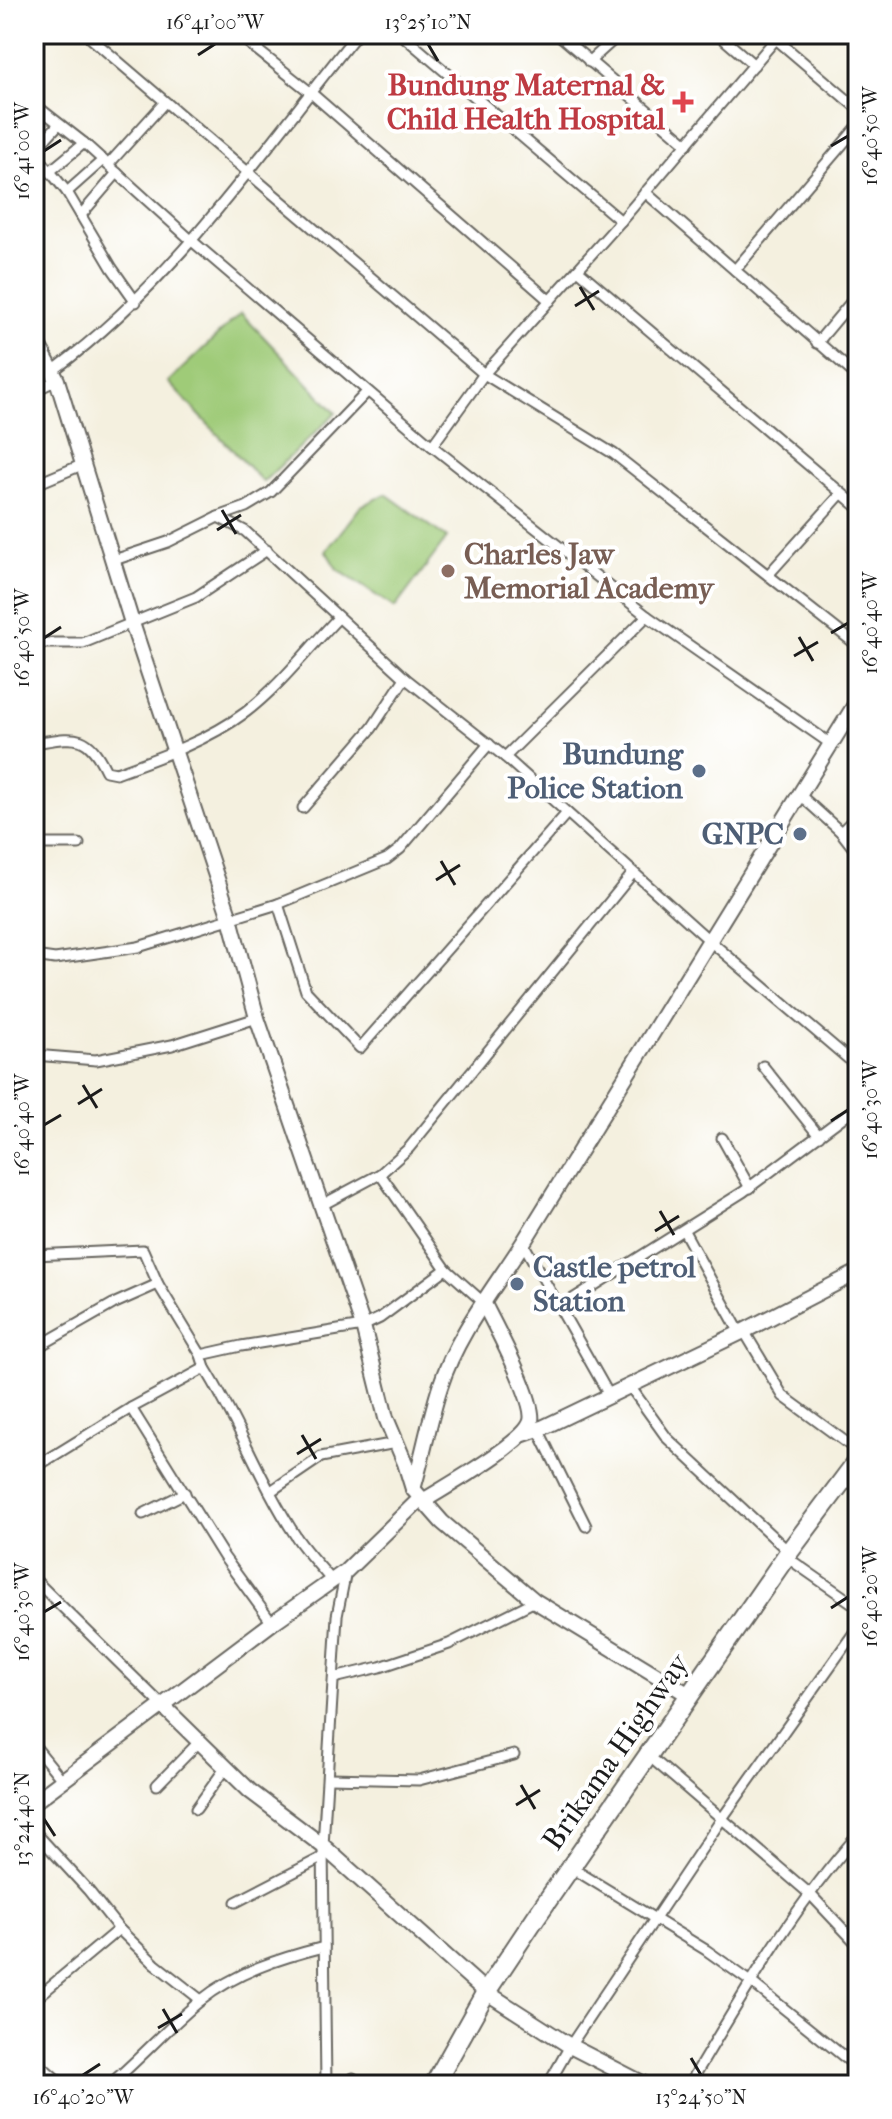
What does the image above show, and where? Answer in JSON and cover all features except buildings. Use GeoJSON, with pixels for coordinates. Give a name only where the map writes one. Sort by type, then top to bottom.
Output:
{"type":"FeatureCollection","features":[{"type":"Feature","properties":{"kind":"highway","name":"Brikama Highway"},"geometry":{"type":"LineString","coordinates":[[491,1995],[580,1873],[858,1460]]}},
{"type":"Feature","properties":{"kind":"highway","name":"Brikama Highway"},"geometry":{"type":"LineString","coordinates":[[448,2083],[491,1995],[689,1695],[792,1557],[858,1477]]}},
{"type":"Feature","properties":{"kind":"street"},"geometry":{"type":"LineString","coordinates":[[86,34],[484,374],[614,454],[858,646]]}},
{"type":"Feature","properties":{"kind":"street"},"geometry":{"type":"LineString","coordinates":[[237,34],[310,92],[550,301]]}},
{"type":"Feature","properties":{"kind":"street"},"geometry":{"type":"LineString","coordinates":[[34,391],[56,375],[136,302],[247,173],[357,34]]}},
{"type":"Feature","properties":{"kind":"street"},"geometry":{"type":"LineString","coordinates":[[401,34],[621,221]]}},
{"type":"Feature","properties":{"kind":"street"},"geometry":{"type":"LineString","coordinates":[[558,34],[687,144]]}},
{"type":"Feature","properties":{"kind":"street"},"geometry":{"type":"LineString","coordinates":[[589,62],[620,34]]}},
{"type":"Feature","properties":{"kind":"street"},"geometry":{"type":"LineString","coordinates":[[718,34],[754,65]]}},
{"type":"Feature","properties":{"kind":"street"},"geometry":{"type":"LineString","coordinates":[[432,446],[484,374],[621,221],[778,37],[858,109]]}},
{"type":"Feature","properties":{"kind":"street"},"geometry":{"type":"LineString","coordinates":[[67,192],[106,162],[165,102]]}},
{"type":"Feature","properties":{"kind":"street"},"geometry":{"type":"LineString","coordinates":[[34,104],[84,143],[191,240],[432,446],[647,616],[831,744]]}},
{"type":"Feature","properties":{"kind":"street"},"geometry":{"type":"LineString","coordinates":[[59,124],[34,151],[67,192],[136,302]]}},
{"type":"Feature","properties":{"kind":"street"},"geometry":{"type":"LineString","coordinates":[[735,270],[858,126]]}},
{"type":"Feature","properties":{"kind":"street"},"geometry":{"type":"LineString","coordinates":[[49,172],[84,143]]}},
{"type":"Feature","properties":{"kind":"street"},"geometry":{"type":"LineString","coordinates":[[81,215],[117,173]]}},
{"type":"Feature","properties":{"kind":"street"},"geometry":{"type":"LineString","coordinates":[[645,192],[858,377]]}},
{"type":"Feature","properties":{"kind":"street"},"geometry":{"type":"LineString","coordinates":[[578,270],[858,507]]}},
{"type":"Feature","properties":{"kind":"street"},"geometry":{"type":"LineString","coordinates":[[817,343],[858,294]]}},
{"type":"Feature","properties":{"kind":"street"},"geometry":{"type":"LineString","coordinates":[[34,337],[56,375],[132,623],[230,918],[257,1018],[363,1326],[386,1418],[419,1496],[442,1522],[535,1601],[689,1695]]}},
{"type":"Feature","properties":{"kind":"street"},"geometry":{"type":"LineString","coordinates":[[114,560],[168,542],[246,507],[271,492],[367,392]]}},
{"type":"Feature","properties":{"kind":"street"},"geometry":{"type":"LineString","coordinates":[[34,485],[84,464]]}},
{"type":"Feature","properties":{"kind":"street"},"geometry":{"type":"LineString","coordinates":[[768,575],[841,494]]}},
{"type":"Feature","properties":{"kind":"street"},"geometry":{"type":"LineString","coordinates":[[218,517],[245,531],[405,678],[505,757],[710,941],[858,1067]]}},
{"type":"Feature","properties":{"kind":"street"},"geometry":{"type":"LineString","coordinates":[[34,643],[83,643],[196,597],[267,550]]}},
{"type":"Feature","properties":{"kind":"street"},"geometry":{"type":"LineString","coordinates":[[505,757],[647,616]]}},
{"type":"Feature","properties":{"kind":"street"},"geometry":{"type":"LineString","coordinates":[[34,743],[72,737],[95,748],[106,771],[116,773],[177,752],[246,712],[338,618]]}},
{"type":"Feature","properties":{"kind":"street"},"geometry":{"type":"LineString","coordinates":[[303,808],[372,728],[405,678]]}},
{"type":"Feature","properties":{"kind":"street"},"geometry":{"type":"LineString","coordinates":[[419,1496],[440,1387],[454,1353],[858,700]]}},
{"type":"Feature","properties":{"kind":"street"},"geometry":{"type":"LineString","coordinates":[[34,956],[55,959],[138,947],[278,904],[387,859],[400,849],[489,744]]}},
{"type":"Feature","properties":{"kind":"street"},"geometry":{"type":"LineString","coordinates":[[800,795],[841,832],[858,854]]}},
{"type":"Feature","properties":{"kind":"street"},"geometry":{"type":"LineString","coordinates":[[278,904],[306,991],[360,1048],[567,813]]}},
{"type":"Feature","properties":{"kind":"street"},"geometry":{"type":"LineString","coordinates":[[841,832],[858,815]]}},
{"type":"Feature","properties":{"kind":"street"},"geometry":{"type":"LineString","coordinates":[[34,844],[79,844]]}},
{"type":"Feature","properties":{"kind":"street"},"geometry":{"type":"LineString","coordinates":[[322,1205],[380,1174],[409,1148],[633,873]]}},
{"type":"Feature","properties":{"kind":"street"},"geometry":{"type":"LineString","coordinates":[[34,1055],[96,1060],[172,1045],[257,1018]]}},
{"type":"Feature","properties":{"kind":"street"},"geometry":{"type":"LineString","coordinates":[[763,1066],[819,1136]]}},
{"type":"Feature","properties":{"kind":"street"},"geometry":{"type":"LineString","coordinates":[[560,1307],[750,1188],[858,1106]]}},
{"type":"Feature","properties":{"kind":"street"},"geometry":{"type":"LineString","coordinates":[[722,1138],[750,1188]]}},
{"type":"Feature","properties":{"kind":"street"},"geometry":{"type":"LineString","coordinates":[[380,1174],[446,1269],[483,1302],[531,1408],[531,1432],[586,1526]]}},
{"type":"Feature","properties":{"kind":"street"},"geometry":{"type":"LineString","coordinates":[[684,1231],[783,1396],[858,1451]]}},
{"type":"Feature","properties":{"kind":"street"},"geometry":{"type":"LineString","coordinates":[[523,1243],[609,1395]]}},
{"type":"Feature","properties":{"kind":"street"},"geometry":{"type":"LineString","coordinates":[[34,1255],[143,1250],[158,1284],[201,1355],[205,1368],[298,1540],[332,1581]]}},
{"type":"Feature","properties":{"kind":"street"},"geometry":{"type":"LineString","coordinates":[[201,1355],[363,1326],[380,1318],[446,1269]]}},
{"type":"Feature","properties":{"kind":"street"},"geometry":{"type":"LineString","coordinates":[[34,1802],[346,1571],[419,1496],[531,1432],[742,1332],[858,1272]]}},
{"type":"Feature","properties":{"kind":"street"},"geometry":{"type":"LineString","coordinates":[[34,1349],[113,1304],[158,1284]]}},
{"type":"Feature","properties":{"kind":"street"},"geometry":{"type":"LineString","coordinates":[[34,1468],[131,1408],[205,1368]]}},
{"type":"Feature","properties":{"kind":"street"},"geometry":{"type":"LineString","coordinates":[[629,1385],[667,1438],[792,1557],[858,1607]]}},
{"type":"Feature","properties":{"kind":"street"},"geometry":{"type":"LineString","coordinates":[[131,1408],[224,1557],[272,1623]]}},
{"type":"Feature","properties":{"kind":"street"},"geometry":{"type":"LineString","coordinates":[[271,1491],[321,1457],[396,1443]]}},
{"type":"Feature","properties":{"kind":"street"},"geometry":{"type":"LineString","coordinates":[[143,1514],[185,1493]]}},
{"type":"Feature","properties":{"kind":"street"},"geometry":{"type":"LineString","coordinates":[[326,2085],[323,1851],[337,1616],[346,1571]]}},
{"type":"Feature","properties":{"kind":"street"},"geometry":{"type":"LineString","coordinates":[[34,1579],[250,1791],[491,1995],[570,2046],[646,2085]]}},
{"type":"Feature","properties":{"kind":"street"},"geometry":{"type":"LineString","coordinates":[[334,1678],[380,1667],[449,1644],[535,1601]]}},
{"type":"Feature","properties":{"kind":"street"},"geometry":{"type":"LineString","coordinates":[[548,2085],[570,2046],[721,1820],[858,1627]]}},
{"type":"Feature","properties":{"kind":"street"},"geometry":{"type":"LineString","coordinates":[[157,1785],[200,1741]]}},
{"type":"Feature","properties":{"kind":"street"},"geometry":{"type":"LineString","coordinates":[[34,1745],[63,1781]]}},
{"type":"Feature","properties":{"kind":"street"},"geometry":{"type":"LineString","coordinates":[[329,1778],[419,1780],[514,1755]]}},
{"type":"Feature","properties":{"kind":"street"},"geometry":{"type":"LineString","coordinates":[[656,1762],[721,1820],[767,1855],[811,1895],[858,1945]]}},
{"type":"Feature","properties":{"kind":"street"},"geometry":{"type":"LineString","coordinates":[[196,1809],[226,1767]]}},
{"type":"Feature","properties":{"kind":"street"},"geometry":{"type":"LineString","coordinates":[[34,1831],[119,1929],[155,1964],[201,2000]]}},
{"type":"Feature","properties":{"kind":"street"},"geometry":{"type":"LineString","coordinates":[[689,2085],[751,1982],[811,1895],[858,1835]]}},
{"type":"Feature","properties":{"kind":"street"},"geometry":{"type":"LineString","coordinates":[[236,1902],[323,1851]]}},
{"type":"Feature","properties":{"kind":"street"},"geometry":{"type":"LineString","coordinates":[[580,1873],[706,1950],[858,2068]]}},
{"type":"Feature","properties":{"kind":"street"},"geometry":{"type":"LineString","coordinates":[[34,2000],[119,1929]]}},
{"type":"Feature","properties":{"kind":"street"},"geometry":{"type":"LineString","coordinates":[[109,2085],[201,2000],[246,1973],[285,1957],[324,1947]]}},
{"type":"Feature","properties":{"kind":"street"},"geometry":{"type":"LineString","coordinates":[[34,2060],[63,2085]]}},
{"type":"Feature","properties":{"kind":"street"},"geometry":{"type":"LineString","coordinates":[[353,2078],[364,2085]]}},
{"type":"Feature","properties":{"kind":"green space"},"geometry":{"type":"Polygon","coordinates":[[[241,313],[336,413],[263,482],[168,382],[241,313]]]}},
{"type":"Feature","properties":{"kind":"green space"},"geometry":{"type":"Polygon","coordinates":[[[386,494],[447,538],[395,608],[337,569],[326,551],[361,506],[386,494]]]}},
{"type":"Feature","properties":{"kind":"place","name":"Bundung Maternal & Child Health Hospital"},"geometry":{"type":"Point","coordinates":[683,102]}},
{"type":"Feature","properties":{"kind":"place","name":"Charles Jaw Memorial Academy"},"geometry":{"type":"Point","coordinates":[448,571]}},
{"type":"Feature","properties":{"kind":"place","name":"Bundung Police Station"},"geometry":{"type":"Point","coordinates":[699,771]}},
{"type":"Feature","properties":{"kind":"place","name":"GNPC"},"geometry":{"type":"Point","coordinates":[800,834]}},
{"type":"Feature","properties":{"kind":"place","name":"Castle petrol Station"},"geometry":{"type":"Point","coordinates":[517,1284]}}]}
